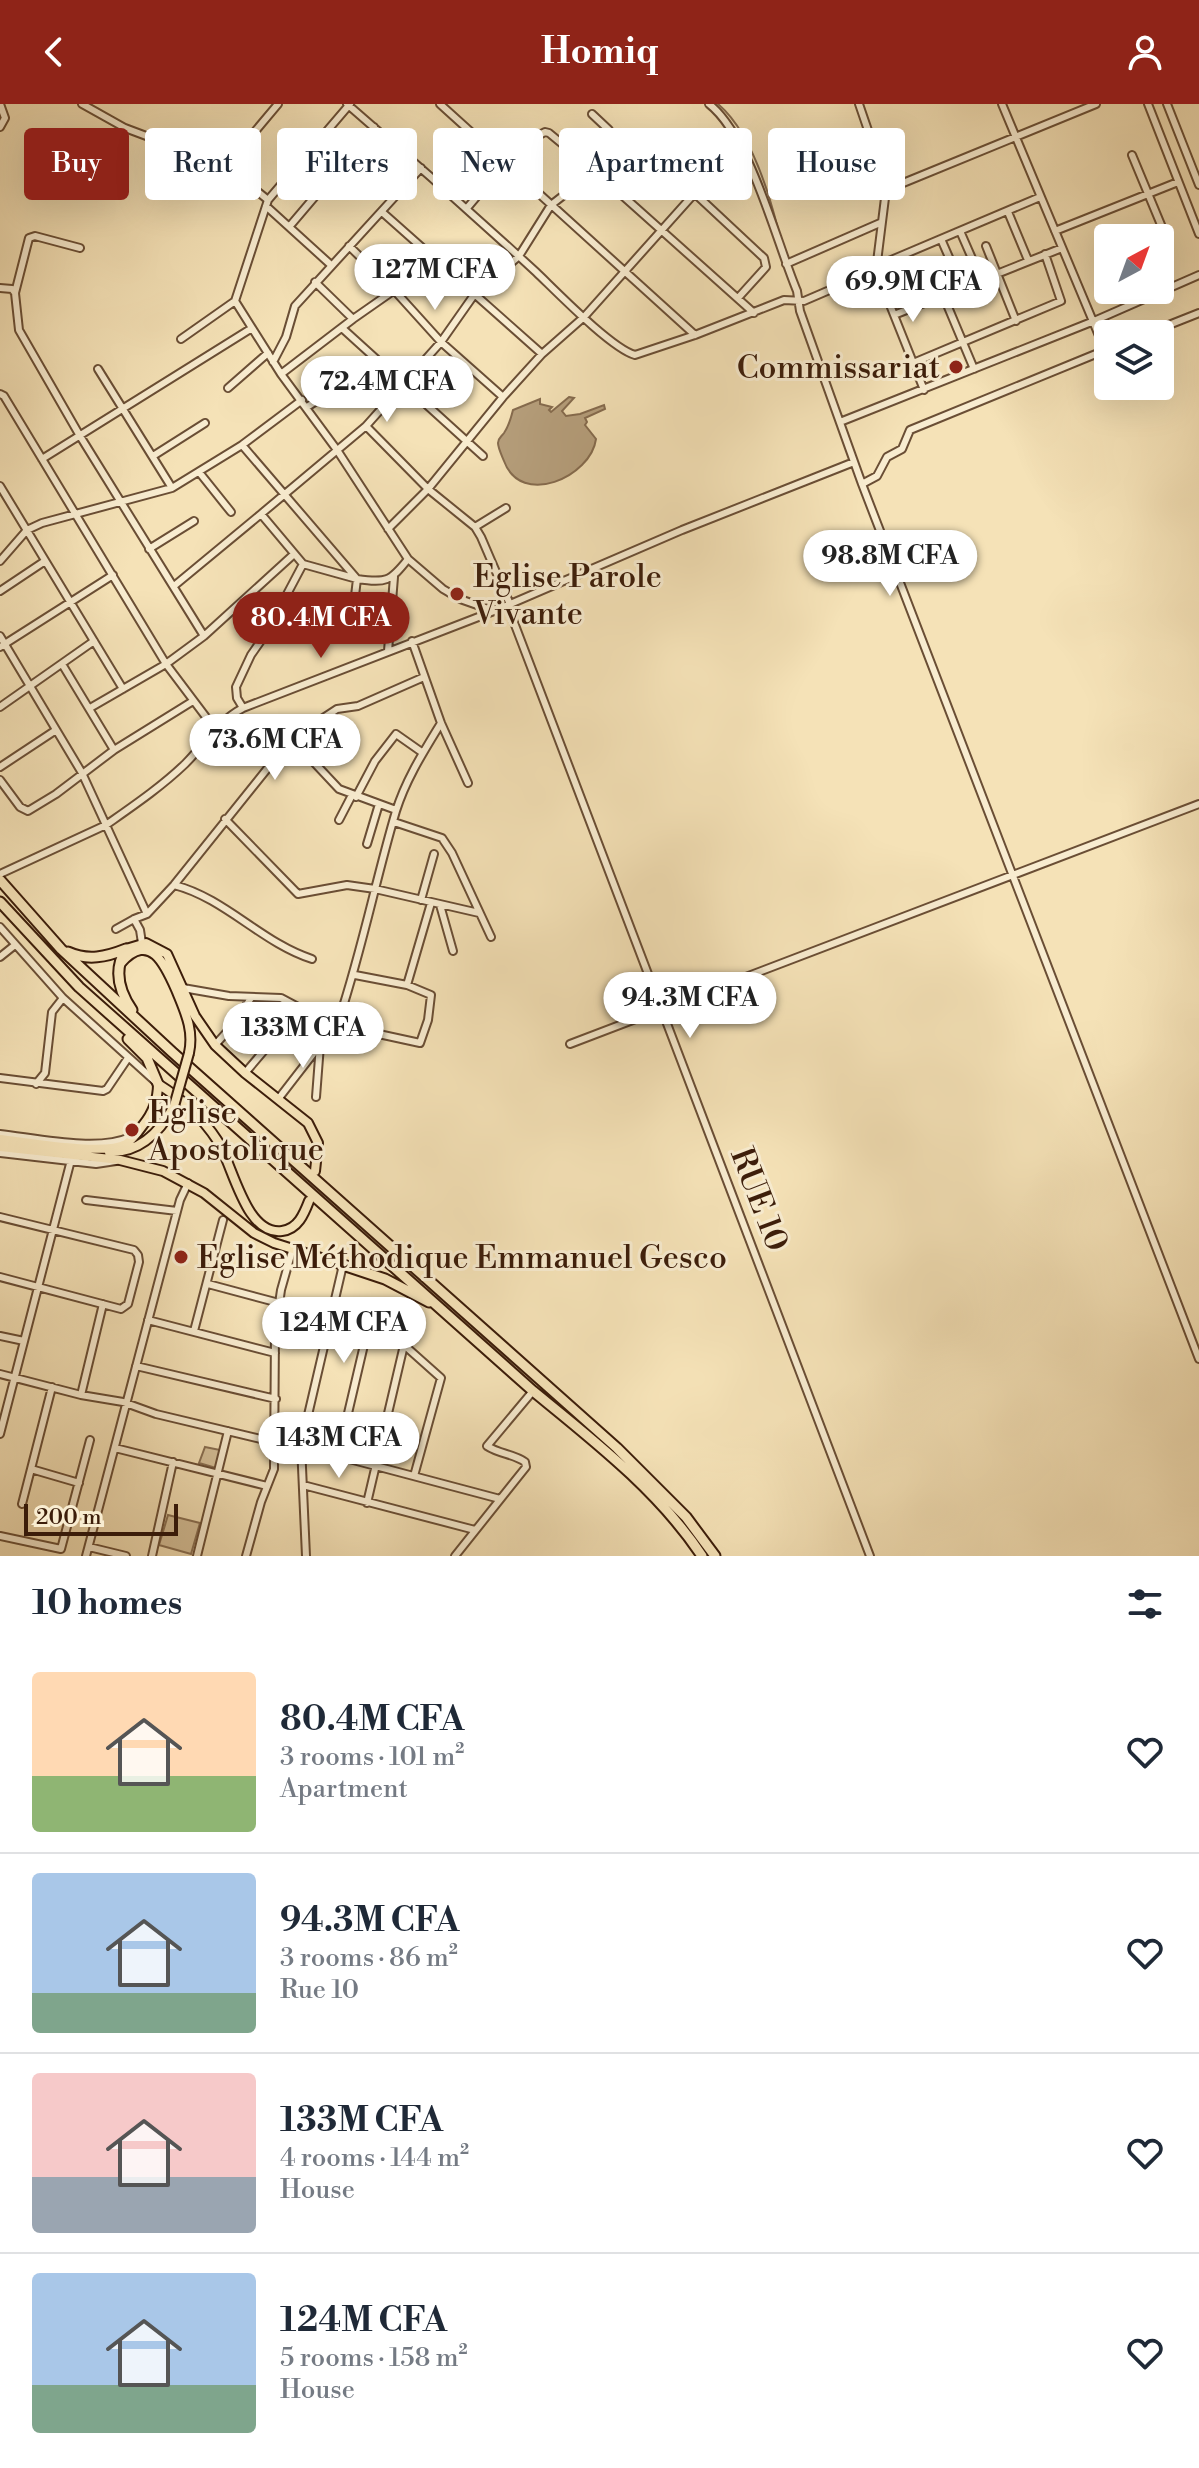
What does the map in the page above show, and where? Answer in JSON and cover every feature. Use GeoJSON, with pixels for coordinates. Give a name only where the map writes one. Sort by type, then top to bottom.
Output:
{"type":"FeatureCollection","features":[{"type":"Feature","properties":{"kind":"highway"},"geometry":{"type":"LineString","coordinates":[[0,877],[61,949],[617,1448],[686,1517],[715,1556]]}},
{"type":"Feature","properties":{"kind":"highway"},"geometry":{"type":"LineString","coordinates":[[0,902],[147,1058],[158,1084]]}},
{"type":"Feature","properties":{"kind":"highway"},"geometry":{"type":"LineString","coordinates":[[61,949],[92,958],[126,949]]}},
{"type":"Feature","properties":{"kind":"highway"},"geometry":{"type":"LineString","coordinates":[[126,949],[119,965],[119,985],[122,994],[153,1034]]}},
{"type":"Feature","properties":{"kind":"highway"},"geometry":{"type":"LineString","coordinates":[[79,987],[533,1391],[608,1454],[661,1505],[702,1556]]}},
{"type":"Feature","properties":{"kind":"highway"},"geometry":{"type":"LineString","coordinates":[[343,1265],[385,1279],[452,1317]]}},
{"type":"Feature","properties":{"kind":"main road"},"geometry":{"type":"LineString","coordinates":[[126,949],[142,943],[153,945],[167,954],[195,1016],[215,1045],[308,1123],[315,1133],[319,1150],[315,1171]]}},
{"type":"Feature","properties":{"kind":"main road"},"geometry":{"type":"LineString","coordinates":[[0,1136],[109,1152],[135,1149],[163,1125],[174,1106],[189,1053],[191,1028],[164,962],[154,953],[139,951],[126,957],[119,965]]}},
{"type":"Feature","properties":{"kind":"main road"},"geometry":{"type":"LineString","coordinates":[[65,1146],[116,1148],[127,1143],[137,1134],[154,1108],[158,1084],[181,1099],[209,1128],[225,1152],[243,1199],[259,1224],[270,1231],[289,1230],[297,1224],[309,1201]]}},
{"type":"Feature","properties":{"kind":"main road"},"geometry":{"type":"LineString","coordinates":[[0,1150],[120,1160],[163,1171],[188,1183],[254,1233],[292,1251],[343,1265]]}},
{"type":"Feature","properties":{"kind":"main road"},"geometry":{"type":"LineString","coordinates":[[225,1209],[243,1199]]}},
{"type":"Feature","properties":{"kind":"street"},"geometry":{"type":"LineString","coordinates":[[0,104],[5,118],[0,127]]}},
{"type":"Feature","properties":{"kind":"street"},"geometry":{"type":"LineString","coordinates":[[82,104],[145,136]]}},
{"type":"Feature","properties":{"kind":"street"},"geometry":{"type":"LineString","coordinates":[[181,339],[235,301],[267,203],[349,104],[584,317],[625,352],[635,355],[784,300],[804,301],[876,270],[891,260],[1040,197]]}},
{"type":"Feature","properties":{"kind":"street"},"geometry":{"type":"LineString","coordinates":[[440,104],[466,128]]}},
{"type":"Feature","properties":{"kind":"street"},"geometry":{"type":"LineString","coordinates":[[709,104],[731,127],[739,143],[797,291],[862,484],[1199,1359]]}},
{"type":"Feature","properties":{"kind":"street"},"geometry":{"type":"LineString","coordinates":[[859,104],[867,128]]}},
{"type":"Feature","properties":{"kind":"street"},"geometry":{"type":"LineString","coordinates":[[840,422],[1094,321],[1002,104]]}},
{"type":"Feature","properties":{"kind":"street"},"geometry":{"type":"LineString","coordinates":[[905,183],[1096,104]]}},
{"type":"Feature","properties":{"kind":"street"},"geometry":{"type":"LineString","coordinates":[[1148,104],[1199,234]]}},
{"type":"Feature","properties":{"kind":"street"},"geometry":{"type":"LineString","coordinates":[[1167,104],[1199,185]]}},
{"type":"Feature","properties":{"kind":"street"},"geometry":{"type":"LineString","coordinates":[[256,128],[273,106]]}},
{"type":"Feature","properties":{"kind":"street"},"geometry":{"type":"LineString","coordinates":[[592,114],[607,128]]}},
{"type":"Feature","properties":{"kind":"street"},"geometry":{"type":"LineString","coordinates":[[289,227],[374,127]]}},
{"type":"Feature","properties":{"kind":"street"},"geometry":{"type":"LineString","coordinates":[[1132,155],[1161,224]]}},
{"type":"Feature","properties":{"kind":"street"},"geometry":{"type":"LineString","coordinates":[[273,362],[286,337],[295,306],[421,168]]}},
{"type":"Feature","properties":{"kind":"street"},"geometry":{"type":"LineString","coordinates":[[1055,231],[1178,182]]}},
{"type":"Feature","properties":{"kind":"street"},"geometry":{"type":"LineString","coordinates":[[261,198],[331,265]]}},
{"type":"Feature","properties":{"kind":"street"},"geometry":{"type":"LineString","coordinates":[[543,198],[695,335]]}},
{"type":"Feature","properties":{"kind":"street"},"geometry":{"type":"LineString","coordinates":[[174,586],[366,426],[441,342],[474,295],[519,256],[551,205],[559,199]]}},
{"type":"Feature","properties":{"kind":"street"},"geometry":{"type":"LineString","coordinates":[[467,208],[474,200]]}},
{"type":"Feature","properties":{"kind":"street"},"geometry":{"type":"LineString","coordinates":[[628,200],[754,313]]}},
{"type":"Feature","properties":{"kind":"street"},"geometry":{"type":"LineString","coordinates":[[388,529],[428,489],[468,443],[485,417],[542,354],[584,317],[689,200]]}},
{"type":"Feature","properties":{"kind":"street"},"geometry":{"type":"LineString","coordinates":[[700,200],[767,263],[738,298]]}},
{"type":"Feature","properties":{"kind":"street"},"geometry":{"type":"LineString","coordinates":[[884,200],[876,270],[924,390]]}},
{"type":"Feature","properties":{"kind":"street"},"geometry":{"type":"LineString","coordinates":[[382,212],[542,354]]}},
{"type":"Feature","properties":{"kind":"street"},"geometry":{"type":"LineString","coordinates":[[1008,212],[1028,260]]}},
{"type":"Feature","properties":{"kind":"street"},"geometry":{"type":"LineString","coordinates":[[786,264],[880,223]]}},
{"type":"Feature","properties":{"kind":"street"},"geometry":{"type":"LineString","coordinates":[[960,231],[981,279]]}},
{"type":"Feature","properties":{"kind":"street"},"geometry":{"type":"LineString","coordinates":[[80,248],[31,236],[15,293],[19,330],[80,436],[204,636]]}},
{"type":"Feature","properties":{"kind":"street"},"geometry":{"type":"LineString","coordinates":[[941,239],[962,287]]}},
{"type":"Feature","properties":{"kind":"street"},"geometry":{"type":"LineString","coordinates":[[349,246],[441,342],[503,397]]}},
{"type":"Feature","properties":{"kind":"street"},"geometry":{"type":"LineString","coordinates":[[986,246],[1016,321]]}},
{"type":"Feature","properties":{"kind":"street"},"geometry":{"type":"LineString","coordinates":[[894,315],[1062,248]]}},
{"type":"Feature","properties":{"kind":"street"},"geometry":{"type":"LineString","coordinates":[[913,363],[1061,301],[1045,254]]}},
{"type":"Feature","properties":{"kind":"street"},"geometry":{"type":"LineString","coordinates":[[891,260],[913,307]]}},
{"type":"Feature","properties":{"kind":"street"},"geometry":{"type":"LineString","coordinates":[[281,374],[436,261]]}},
{"type":"Feature","properties":{"kind":"street"},"geometry":{"type":"LineString","coordinates":[[1096,320],[1199,275]]}},
{"type":"Feature","properties":{"kind":"street"},"geometry":{"type":"LineString","coordinates":[[315,282],[353,319]]}},
{"type":"Feature","properties":{"kind":"street"},"geometry":{"type":"LineString","coordinates":[[0,288],[12,289],[15,293]]}},
{"type":"Feature","properties":{"kind":"street"},"geometry":{"type":"LineString","coordinates":[[943,295],[974,369]]}},
{"type":"Feature","properties":{"kind":"street"},"geometry":{"type":"LineString","coordinates":[[235,301],[281,374],[337,450],[408,559],[443,589],[460,599],[494,611]]}},
{"type":"Feature","properties":{"kind":"street"},"geometry":{"type":"LineString","coordinates":[[1174,323],[1199,313]]}},
{"type":"Feature","properties":{"kind":"street"},"geometry":{"type":"LineString","coordinates":[[42,459],[252,328]]}},
{"type":"Feature","properties":{"kind":"street"},"geometry":{"type":"LineString","coordinates":[[342,328],[483,456]]}},
{"type":"Feature","properties":{"kind":"street"},"geometry":{"type":"LineString","coordinates":[[228,388],[268,353]]}},
{"type":"Feature","properties":{"kind":"street"},"geometry":{"type":"LineString","coordinates":[[862,484],[877,476],[887,457],[902,449],[910,430],[1094,355]]}},
{"type":"Feature","properties":{"kind":"street"},"geometry":{"type":"LineString","coordinates":[[307,407],[379,361]]}},
{"type":"Feature","properties":{"kind":"street"},"geometry":{"type":"LineString","coordinates":[[98,369],[172,488]]}},
{"type":"Feature","properties":{"kind":"street"},"geometry":{"type":"LineString","coordinates":[[0,394],[166,664],[215,729]]}},
{"type":"Feature","properties":{"kind":"street"},"geometry":{"type":"LineString","coordinates":[[0,561],[27,530],[74,513],[172,488],[242,445],[302,400]]}},
{"type":"Feature","properties":{"kind":"street"},"geometry":{"type":"LineString","coordinates":[[153,456],[205,423]]}},
{"type":"Feature","properties":{"kind":"street"},"geometry":{"type":"LineString","coordinates":[[366,426],[428,489],[475,527],[506,508]]}},
{"type":"Feature","properties":{"kind":"street"},"geometry":{"type":"LineString","coordinates":[[242,445],[357,579],[351,629]]}},
{"type":"Feature","properties":{"kind":"street"},"geometry":{"type":"LineString","coordinates":[[0,877],[106,825],[174,774],[215,729],[243,708],[494,611],[682,530],[854,462]]}},
{"type":"Feature","properties":{"kind":"street"},"geometry":{"type":"LineString","coordinates":[[199,472],[231,512]]}},
{"type":"Feature","properties":{"kind":"street"},"geometry":{"type":"LineString","coordinates":[[0,486],[123,689]]}},
{"type":"Feature","properties":{"kind":"street"},"geometry":{"type":"LineString","coordinates":[[261,514],[303,564],[375,582],[394,577]]}},
{"type":"Feature","properties":{"kind":"street"},"geometry":{"type":"LineString","coordinates":[[149,549],[194,521]]}},
{"type":"Feature","properties":{"kind":"street","name":"RUE 10"},"geometry":{"type":"LineString","coordinates":[[475,527],[509,602],[510,612],[602,859],[870,1556]]}},
{"type":"Feature","properties":{"kind":"street"},"geometry":{"type":"LineString","coordinates":[[90,708],[166,664],[204,636],[293,555]]}},
{"type":"Feature","properties":{"kind":"street"},"geometry":{"type":"LineString","coordinates":[[388,651],[394,577],[408,559]]}},
{"type":"Feature","properties":{"kind":"street"},"geometry":{"type":"LineString","coordinates":[[0,591],[45,561]]}},
{"type":"Feature","properties":{"kind":"street"},"geometry":{"type":"LineString","coordinates":[[243,708],[237,698],[236,687],[303,564]]}},
{"type":"Feature","properties":{"kind":"street"},"geometry":{"type":"LineString","coordinates":[[2,645],[113,575]]}},
{"type":"Feature","properties":{"kind":"street"},"geometry":{"type":"LineString","coordinates":[[0,636],[2,645],[82,773],[147,914]]}},
{"type":"Feature","properties":{"kind":"street"},"geometry":{"type":"LineString","coordinates":[[0,707],[94,641]]}},
{"type":"Feature","properties":{"kind":"street"},"geometry":{"type":"LineString","coordinates":[[412,641],[441,723],[468,783]]}},
{"type":"Feature","properties":{"kind":"street"},"geometry":{"type":"LineString","coordinates":[[62,664],[114,750]]}},
{"type":"Feature","properties":{"kind":"street"},"geometry":{"type":"LineString","coordinates":[[116,929],[147,914],[293,740],[337,709],[358,706],[424,677]]}},
{"type":"Feature","properties":{"kind":"street"},"geometry":{"type":"LineString","coordinates":[[0,780],[26,811],[56,794],[114,750],[193,701]]}},
{"type":"Feature","properties":{"kind":"street"},"geometry":{"type":"LineString","coordinates":[[337,1025],[355,975],[396,810],[441,723]]}},
{"type":"Feature","properties":{"kind":"street"},"geometry":{"type":"LineString","coordinates":[[0,767],[56,730]]}},
{"type":"Feature","properties":{"kind":"street"},"geometry":{"type":"LineString","coordinates":[[339,820],[375,761],[396,734],[423,753]]}},
{"type":"Feature","properties":{"kind":"street"},"geometry":{"type":"LineString","coordinates":[[293,740],[339,789],[396,810]]}},
{"type":"Feature","properties":{"kind":"street"},"geometry":{"type":"LineString","coordinates":[[367,844],[379,804]]}},
{"type":"Feature","properties":{"kind":"street"},"geometry":{"type":"LineString","coordinates":[[570,1044],[1199,804]]}},
{"type":"Feature","properties":{"kind":"street"},"geometry":{"type":"LineString","coordinates":[[225,819],[298,894],[338,885],[375,889],[479,913]]}},
{"type":"Feature","properties":{"kind":"street"},"geometry":{"type":"LineString","coordinates":[[394,822],[442,838],[491,937]]}},
{"type":"Feature","properties":{"kind":"street"},"geometry":{"type":"LineString","coordinates":[[421,900],[434,854]]}},
{"type":"Feature","properties":{"kind":"street"},"geometry":{"type":"LineString","coordinates":[[174,885],[201,894],[261,935],[312,959]]}},
{"type":"Feature","properties":{"kind":"street"},"geometry":{"type":"LineString","coordinates":[[407,985],[431,903]]}},
{"type":"Feature","properties":{"kind":"street"},"geometry":{"type":"LineString","coordinates":[[440,905],[453,951]]}},
{"type":"Feature","properties":{"kind":"street"},"geometry":{"type":"LineString","coordinates":[[134,919],[142,943]]}},
{"type":"Feature","properties":{"kind":"street"},"geometry":{"type":"LineString","coordinates":[[0,927],[63,998],[158,1084]]}},
{"type":"Feature","properties":{"kind":"street"},"geometry":{"type":"LineString","coordinates":[[0,957],[15,945]]}},
{"type":"Feature","properties":{"kind":"street"},"geometry":{"type":"LineString","coordinates":[[182,988],[251,998],[281,998],[328,1023],[420,1043],[428,1020],[431,995],[407,985],[355,975]]}},
{"type":"Feature","properties":{"kind":"street"},"geometry":{"type":"LineString","coordinates":[[36,1084],[45,1073],[52,1012],[63,998]]}},
{"type":"Feature","properties":{"kind":"street"},"geometry":{"type":"LineString","coordinates":[[215,1045],[235,1023],[251,998]]}},
{"type":"Feature","properties":{"kind":"street"},"geometry":{"type":"LineString","coordinates":[[245,1073],[301,1007]]}},
{"type":"Feature","properties":{"kind":"street"},"geometry":{"type":"LineString","coordinates":[[316,1097],[320,1045],[328,1023]]}},
{"type":"Feature","properties":{"kind":"street"},"geometry":{"type":"LineString","coordinates":[[279,1098],[320,1045]]}},
{"type":"Feature","properties":{"kind":"street"},"geometry":{"type":"LineString","coordinates":[[0,1078],[105,1091],[128,1058]]}},
{"type":"Feature","properties":{"kind":"street"},"geometry":{"type":"LineString","coordinates":[[0,1136],[102,1144],[115,1143],[137,1134]]}},
{"type":"Feature","properties":{"kind":"street"},"geometry":{"type":"LineString","coordinates":[[0,1150],[96,1164],[120,1160]]}},
{"type":"Feature","properties":{"kind":"street"},"geometry":{"type":"LineString","coordinates":[[0,1434],[2,1415],[71,1160]]}},
{"type":"Feature","properties":{"kind":"street"},"geometry":{"type":"LineString","coordinates":[[86,1556],[177,1211],[188,1183]]}},
{"type":"Feature","properties":{"kind":"street"},"geometry":{"type":"LineString","coordinates":[[86,1200],[177,1211]]}},
{"type":"Feature","properties":{"kind":"street"},"geometry":{"type":"LineString","coordinates":[[0,1217],[134,1250],[138,1255],[125,1307],[0,1277]]}},
{"type":"Feature","properties":{"kind":"street"},"geometry":{"type":"LineString","coordinates":[[194,1331],[223,1220]]}},
{"type":"Feature","properties":{"kind":"street"},"geometry":{"type":"LineString","coordinates":[[246,1556],[274,1469],[275,1353],[279,1303],[292,1251]]}},
{"type":"Feature","properties":{"kind":"street"},"geometry":{"type":"LineString","coordinates":[[306,1556],[301,1445],[343,1265]]}},
{"type":"Feature","properties":{"kind":"street"},"geometry":{"type":"LineString","coordinates":[[208,1284],[279,1303]]}},
{"type":"Feature","properties":{"kind":"street"},"geometry":{"type":"LineString","coordinates":[[334,1303],[371,1315],[441,1378],[414,1476]]}},
{"type":"Feature","properties":{"kind":"street"},"geometry":{"type":"LineString","coordinates":[[81,1395],[103,1304]]}},
{"type":"Feature","properties":{"kind":"street"},"geometry":{"type":"LineString","coordinates":[[338,1456],[371,1315]]}},
{"type":"Feature","properties":{"kind":"street"},"geometry":{"type":"LineString","coordinates":[[148,1320],[275,1353]]}},
{"type":"Feature","properties":{"kind":"street"},"geometry":{"type":"LineString","coordinates":[[0,1336],[24,1341]]}},
{"type":"Feature","properties":{"kind":"street"},"geometry":{"type":"LineString","coordinates":[[367,1503],[404,1345]]}},
{"type":"Feature","properties":{"kind":"street"},"geometry":{"type":"LineString","coordinates":[[136,1366],[276,1399]]}},
{"type":"Feature","properties":{"kind":"street"},"geometry":{"type":"LineString","coordinates":[[0,1374],[273,1442],[301,1445],[500,1499]]}},
{"type":"Feature","properties":{"kind":"street"},"geometry":{"type":"LineString","coordinates":[[22,1504],[52,1387]]}},
{"type":"Feature","properties":{"kind":"street"},"geometry":{"type":"LineString","coordinates":[[455,1556],[526,1467],[525,1462],[487,1446],[533,1391]]}},
{"type":"Feature","properties":{"kind":"street"},"geometry":{"type":"LineString","coordinates":[[346,1422],[383,1433]]}},
{"type":"Feature","properties":{"kind":"street"},"geometry":{"type":"LineString","coordinates":[[197,1556],[228,1431]]}},
{"type":"Feature","properties":{"kind":"street"},"geometry":{"type":"LineString","coordinates":[[0,1536],[60,1550],[90,1440]]}},
{"type":"Feature","properties":{"kind":"street"},"geometry":{"type":"LineString","coordinates":[[115,1448],[267,1486]]}},
{"type":"Feature","properties":{"kind":"street"},"geometry":{"type":"LineString","coordinates":[[152,1556],[173,1462]]}},
{"type":"Feature","properties":{"kind":"street"},"geometry":{"type":"LineString","coordinates":[[31,1469],[79,1483]]}},
{"type":"Feature","properties":{"kind":"street"},"geometry":{"type":"LineString","coordinates":[[303,1485],[475,1530]]}},
{"type":"Feature","properties":{"kind":"street"},"geometry":{"type":"LineString","coordinates":[[89,1547],[126,1556]]}},
{"type":"Feature","properties":{"kind":"shaded area"},"geometry":{"type":"Polygon","coordinates":[[[569,397],[574,398],[562,411],[566,416],[604,405],[605,409],[585,418],[585,425],[596,439],[591,453],[582,465],[554,482],[539,485],[525,483],[513,475],[498,445],[513,410],[540,399],[540,404],[552,407],[551,412],[569,397]]]}},
{"type":"Feature","properties":{"kind":"shaded area"},"geometry":{"type":"Polygon","coordinates":[[[205,1447],[220,1450],[216,1468],[199,1463],[205,1447]]]}},
{"type":"Feature","properties":{"kind":"shaded area"},"geometry":{"type":"Polygon","coordinates":[[[168,1515],[200,1523],[191,1554],[159,1545],[168,1515]]]}},
{"type":"Feature","properties":{"kind":"waterway"},"geometry":{"type":"LineString","coordinates":[[718,104],[748,145],[763,179],[778,229]]}},
{"type":"Feature","properties":{"kind":"place","name":"Commissariat"},"geometry":{"type":"Point","coordinates":[956,367]}},
{"type":"Feature","properties":{"kind":"place","name":"Eglise Parole Vivante"},"geometry":{"type":"Point","coordinates":[457,594]}},
{"type":"Feature","properties":{"kind":"place","name":"Eglise Apostolique"},"geometry":{"type":"Point","coordinates":[132,1130]}},
{"type":"Feature","properties":{"kind":"place","name":"Eglise Méthodique Emmanuel Gesco"},"geometry":{"type":"Point","coordinates":[181,1257]}}]}
